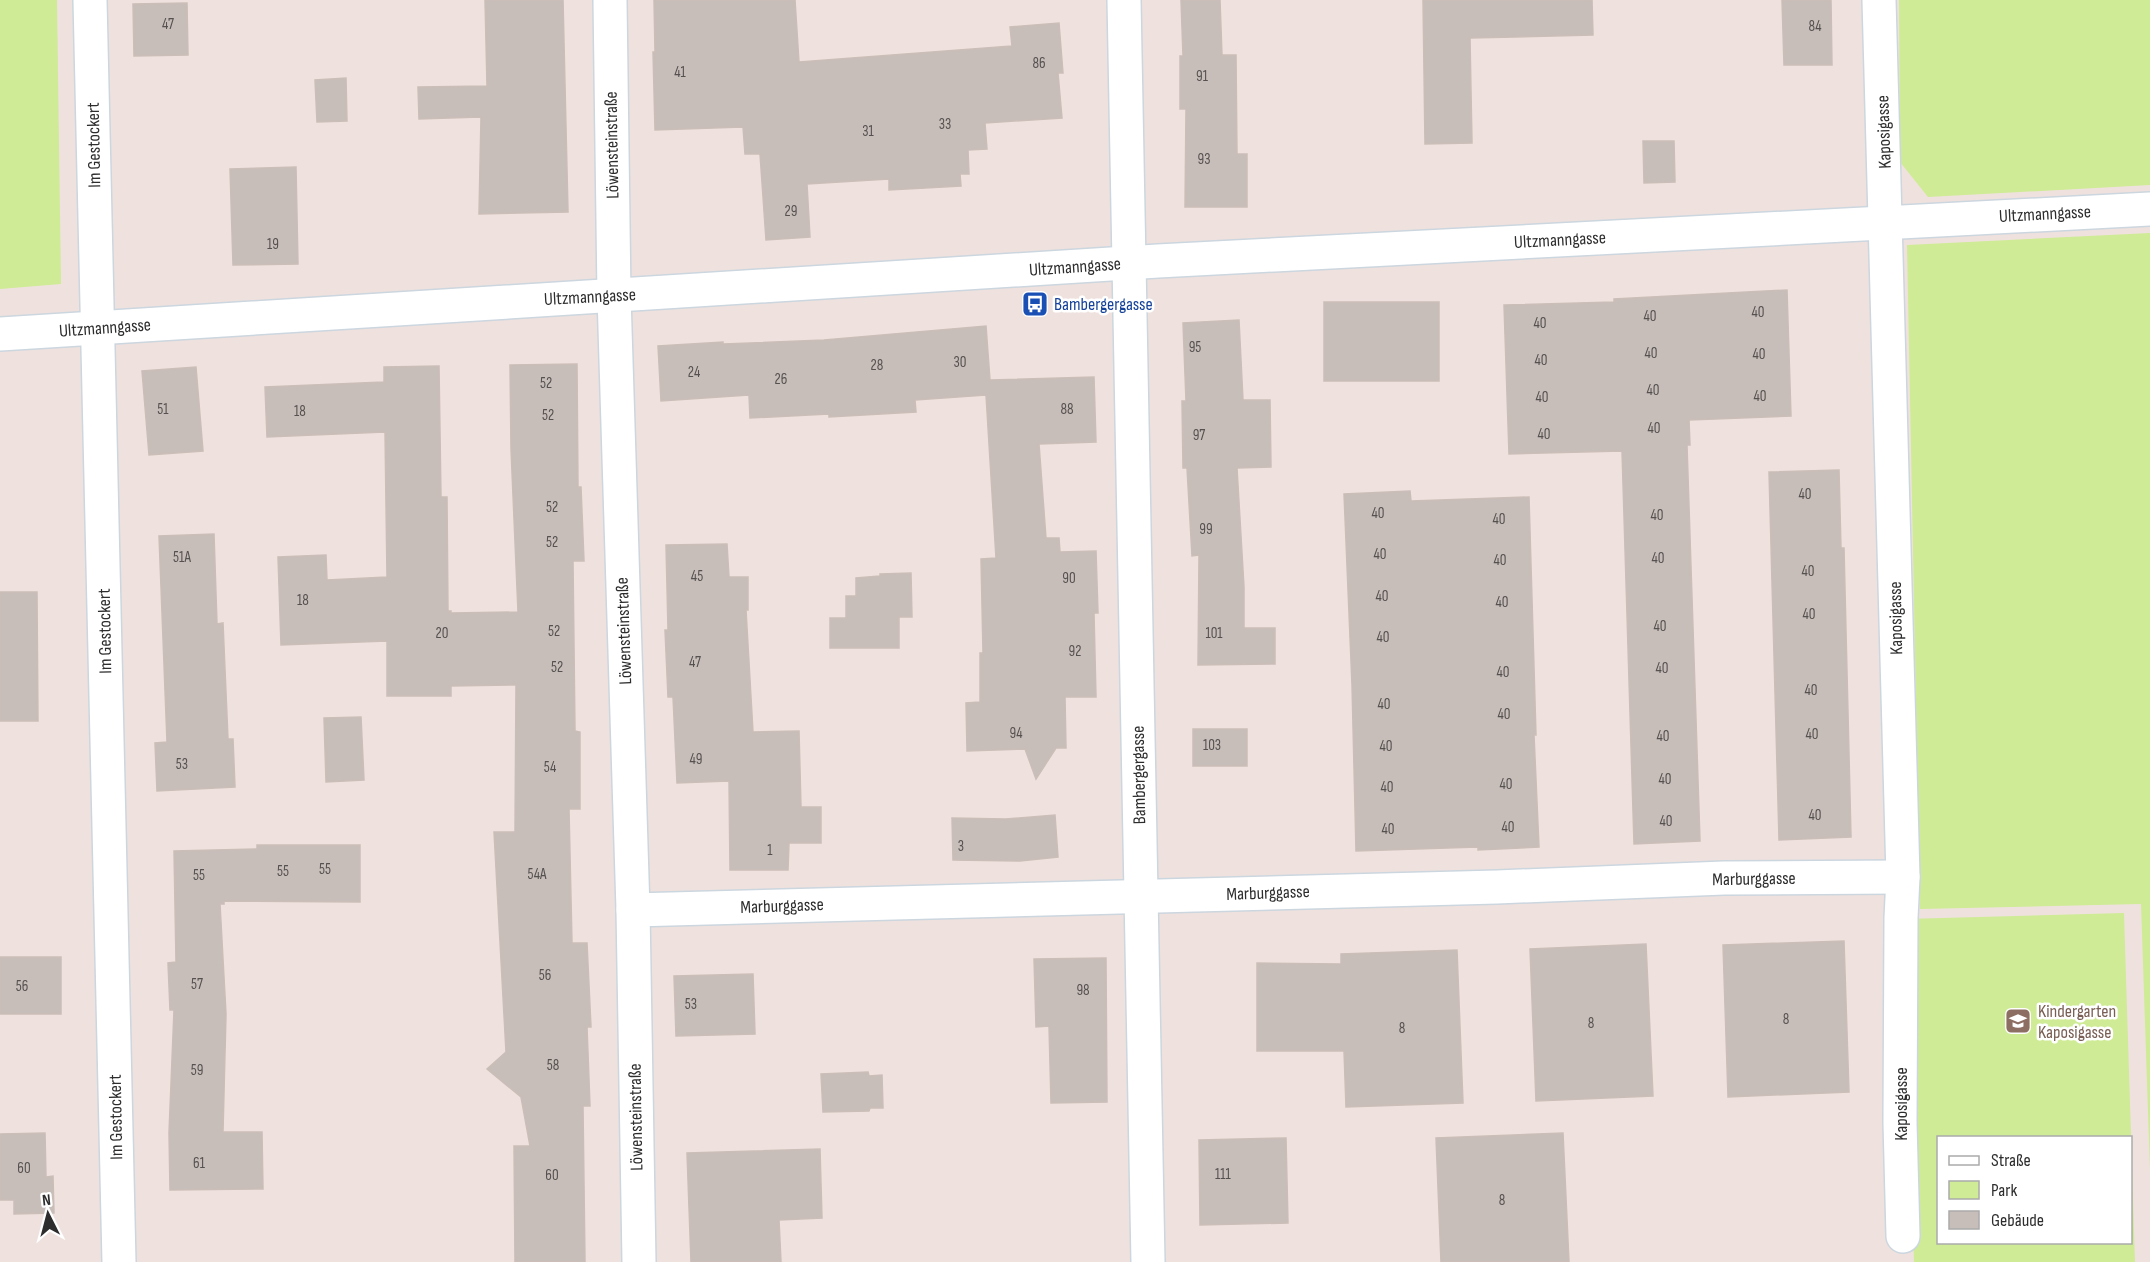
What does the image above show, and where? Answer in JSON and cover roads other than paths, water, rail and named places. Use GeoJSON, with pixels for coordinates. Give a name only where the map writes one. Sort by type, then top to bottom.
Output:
{"type":"FeatureCollection","features":[{"type":"Feature","properties":{"kind":"street","name":"Im Gestockert"},"geometry":{"type":"LineString","coordinates":[[90,0],[119,1262]]}},
{"type":"Feature","properties":{"kind":"street","name":"Löwensteinstraße"},"geometry":{"type":"LineString","coordinates":[[610,0],[614,296],[633,910],[639,1262]]}},
{"type":"Feature","properties":{"kind":"street","name":"Bambergergasse"},"geometry":{"type":"LineString","coordinates":[[1124,0],[1148,1262]]}},
{"type":"Feature","properties":{"kind":"street","name":"Kaposigasse"},"geometry":{"type":"LineString","coordinates":[[1879,0],[1887,223],[1903,877],[1900,1089],[1903,1236]]}},
{"type":"Feature","properties":{"kind":"street","name":"Ultzmanngasse"},"geometry":{"type":"LineString","coordinates":[[0,334],[1130,263],[2150,209]]}},
{"type":"Feature","properties":{"kind":"street","name":"Marburggasse"},"geometry":{"type":"LineString","coordinates":[[633,910],[1141,897],[1724,878],[1903,877]]}},
{"type":"Feature","properties":{"kind":"place","name":"Bambergergasse"},"geometry":{"type":"Point","coordinates":[1035,304]}},
{"type":"Feature","properties":{"kind":"place","name":"Kindergarten Kaposigasse"},"geometry":{"type":"Point","coordinates":[2018,1021]}}]}
